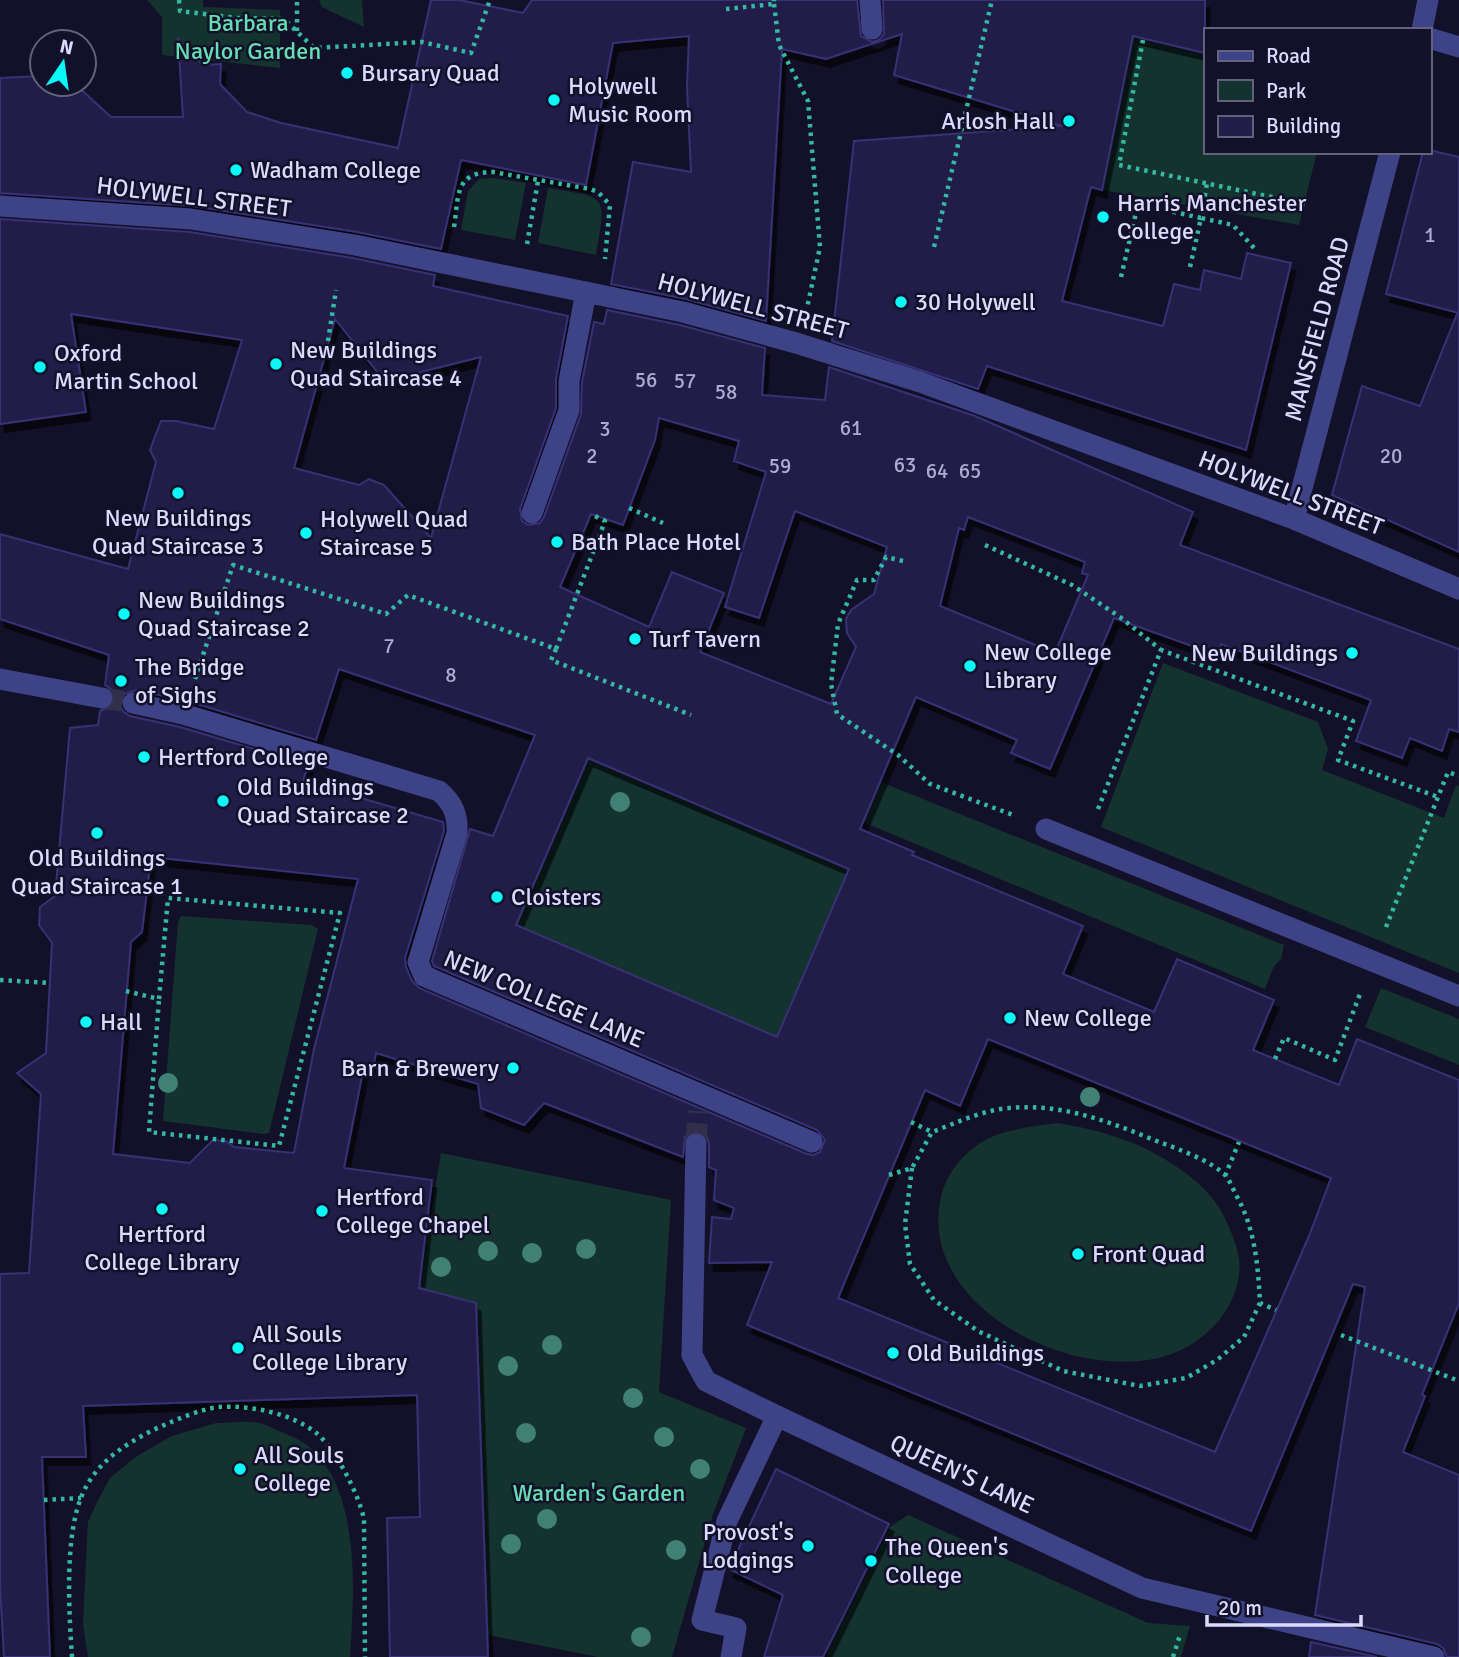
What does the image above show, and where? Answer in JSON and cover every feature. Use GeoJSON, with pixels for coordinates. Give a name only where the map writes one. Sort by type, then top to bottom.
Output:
{"type":"FeatureCollection","features":[{"type":"Feature","properties":{"kind":"street"},"geometry":{"type":"LineString","coordinates":[[870,0],[872,29]]}},
{"type":"Feature","properties":{"kind":"street"},"geometry":{"type":"LineString","coordinates":[[1422,28],[1428,0]]}},
{"type":"Feature","properties":{"kind":"street"},"geometry":{"type":"LineString","coordinates":[[1431,39],[1459,47]]}},
{"type":"Feature","properties":{"kind":"street","name":"MANSFIELD ROAD"},"geometry":{"type":"LineString","coordinates":[[1294,519],[1389,154]]}},
{"type":"Feature","properties":{"kind":"street","name":"HOLYWELL STREET"},"geometry":{"type":"LineString","coordinates":[[0,206],[191,219],[355,245],[709,319],[908,378],[1294,519],[1459,589]]}},
{"type":"Feature","properties":{"kind":"street"},"geometry":{"type":"LineString","coordinates":[[532,513],[569,410],[569,381],[586,292]]}},
{"type":"Feature","properties":{"kind":"street"},"geometry":{"type":"LineString","coordinates":[[0,679],[102,698]]}},
{"type":"Feature","properties":{"kind":"street","name":"NEW COLLEGE LANE"},"geometry":{"type":"LineString","coordinates":[[133,703],[183,714],[439,791],[450,800],[458,818],[457,834],[418,962],[424,976],[698,1102],[812,1142]]}},
{"type":"Feature","properties":{"kind":"street"},"geometry":{"type":"LineString","coordinates":[[1046,829],[1459,996]]}},
{"type":"Feature","properties":{"kind":"street","name":"QUEEN'S LANE"},"geometry":{"type":"LineString","coordinates":[[696,1144],[692,1355],[706,1381],[1142,1588],[1434,1657]]}},
{"type":"Feature","properties":{"kind":"street"},"geometry":{"type":"LineString","coordinates":[[731,1657],[736,1628],[702,1620],[727,1521],[777,1416]]}},
{"type":"Feature","properties":{"kind":"path"},"geometry":{"type":"LineString","coordinates":[[179,0],[180,11],[237,18],[284,19],[314,48],[422,42],[471,53],[490,0]]}},
{"type":"Feature","properties":{"kind":"path"},"geometry":{"type":"LineString","coordinates":[[297,0],[297,32]]}},
{"type":"Feature","properties":{"kind":"path"},"geometry":{"type":"LineString","coordinates":[[934,247],[992,0]]}},
{"type":"Feature","properties":{"kind":"path"},"geometry":{"type":"LineString","coordinates":[[726,9],[774,2],[779,46],[808,101],[820,247],[805,317]]}},
{"type":"Feature","properties":{"kind":"path"},"geometry":{"type":"LineString","coordinates":[[1143,40],[1119,165],[1305,204]]}},
{"type":"Feature","properties":{"kind":"path"},"geometry":{"type":"LineString","coordinates":[[452,234],[461,189],[469,176],[477,172],[493,172],[590,189],[598,192],[610,205],[604,268]]}},
{"type":"Feature","properties":{"kind":"path"},"geometry":{"type":"LineString","coordinates":[[526,251],[538,181]]}},
{"type":"Feature","properties":{"kind":"path"},"geometry":{"type":"LineString","coordinates":[[1190,267],[1207,183]]}},
{"type":"Feature","properties":{"kind":"path"},"geometry":{"type":"LineString","coordinates":[[1121,277],[1138,204],[1233,225],[1255,249]]}},
{"type":"Feature","properties":{"kind":"path"},"geometry":{"type":"LineString","coordinates":[[328,341],[336,290]]}},
{"type":"Feature","properties":{"kind":"path"},"geometry":{"type":"LineString","coordinates":[[629,508],[663,523]]}},
{"type":"Feature","properties":{"kind":"path"},"geometry":{"type":"LineString","coordinates":[[593,515],[605,520],[551,660],[691,715]]}},
{"type":"Feature","properties":{"kind":"path"},"geometry":{"type":"LineString","coordinates":[[985,545],[1072,585],[1120,617],[1161,650],[1353,720],[1338,760],[1438,797]]}},
{"type":"Feature","properties":{"kind":"path"},"geometry":{"type":"LineString","coordinates":[[903,561],[886,557],[874,580],[857,580],[838,624],[831,684],[837,714],[898,755],[930,784],[1046,829]]}},
{"type":"Feature","properties":{"kind":"path"},"geometry":{"type":"LineString","coordinates":[[183,714],[233,565],[386,614],[408,595],[556,649]]}},
{"type":"Feature","properties":{"kind":"path"},"geometry":{"type":"LineString","coordinates":[[1084,844],[1161,650]]}},
{"type":"Feature","properties":{"kind":"path"},"geometry":{"type":"LineString","coordinates":[[1275,1059],[1284,1038],[1335,1060],[1448,772],[1459,776]]}},
{"type":"Feature","properties":{"kind":"path"},"geometry":{"type":"LineString","coordinates":[[168,898],[340,913],[279,1146],[149,1132],[159,999],[168,898]]}},
{"type":"Feature","properties":{"kind":"path"},"geometry":{"type":"LineString","coordinates":[[0,980],[49,983]]}},
{"type":"Feature","properties":{"kind":"path"},"geometry":{"type":"LineString","coordinates":[[127,992],[159,999]]}},
{"type":"Feature","properties":{"kind":"path"},"geometry":{"type":"LineString","coordinates":[[911,1122],[932,1132],[1008,1108],[1071,1110],[1105,1120],[1195,1156],[1226,1176],[1246,1212],[1258,1260],[1260,1303],[1244,1337],[1217,1360],[1186,1378],[1140,1386],[1063,1371],[978,1331],[934,1300],[910,1264],[905,1224],[912,1168],[932,1132]]}},
{"type":"Feature","properties":{"kind":"path"},"geometry":{"type":"LineString","coordinates":[[1226,1176],[1239,1142]]}},
{"type":"Feature","properties":{"kind":"path"},"geometry":{"type":"LineString","coordinates":[[889,1175],[912,1168]]}},
{"type":"Feature","properties":{"kind":"path"},"geometry":{"type":"LineString","coordinates":[[1260,1303],[1276,1310]]}},
{"type":"Feature","properties":{"kind":"path"},"geometry":{"type":"LineString","coordinates":[[1341,1335],[1459,1381]]}},
{"type":"Feature","properties":{"kind":"path"},"geometry":{"type":"LineString","coordinates":[[72,1657],[70,1578],[73,1527],[81,1498],[99,1466],[125,1445],[170,1422],[218,1407],[275,1412],[317,1433],[338,1460],[361,1504],[364,1519],[365,1657]]}},
{"type":"Feature","properties":{"kind":"path"},"geometry":{"type":"LineString","coordinates":[[44,1500],[81,1498]]}},
{"type":"Feature","properties":{"kind":"path"},"geometry":{"type":"LineString","coordinates":[[1173,1657],[1180,1636]]}},
{"type":"Feature","properties":{"kind":"green space","name":"Barbara Naylor Garden"},"geometry":{"type":"Polygon","coordinates":[[[147,0],[203,0],[203,7],[280,10],[280,68],[162,55],[162,17],[147,0]]]}},
{"type":"Feature","properties":{"kind":"green space"},"geometry":{"type":"Polygon","coordinates":[[[319,0],[362,0],[364,27],[322,7],[319,0]]]}},
{"type":"Feature","properties":{"kind":"green space"},"geometry":{"type":"Polygon","coordinates":[[[1133,38],[1204,53],[1204,154],[1317,154],[1299,225],[1102,190],[1133,38]]]}},
{"type":"Feature","properties":{"kind":"green space"},"geometry":{"type":"Polygon","coordinates":[[[493,178],[526,183],[515,240],[461,230],[468,191],[479,179],[493,178]]]}},
{"type":"Feature","properties":{"kind":"green space"},"geometry":{"type":"Polygon","coordinates":[[[548,188],[583,194],[599,202],[601,220],[596,255],[538,243],[548,188]]]}},
{"type":"Feature","properties":{"kind":"green space"},"geometry":{"type":"Polygon","coordinates":[[[1163,663],[1318,722],[1328,749],[1322,770],[1444,818],[1456,785],[1459,786],[1459,973],[1101,827],[1163,663]]]}},
{"type":"Feature","properties":{"kind":"green space","name":"Cloisters"},"geometry":{"type":"Polygon","coordinates":[[[588,758],[849,869],[777,1037],[516,925],[588,758]]]}},
{"type":"Feature","properties":{"kind":"green space"},"geometry":{"type":"Polygon","coordinates":[[[881,782],[1284,945],[1281,959],[1274,966],[1265,989],[863,822],[881,782]]]}},
{"type":"Feature","properties":{"kind":"green space"},"geometry":{"type":"Polygon","coordinates":[[[181,916],[311,925],[318,929],[269,1133],[163,1121],[178,922],[181,916]]]}},
{"type":"Feature","properties":{"kind":"green space"},"geometry":{"type":"Polygon","coordinates":[[[1381,988],[1459,1019],[1459,1065],[1365,1027],[1381,988]]]}},
{"type":"Feature","properties":{"kind":"green space"},"geometry":{"type":"Polygon","coordinates":[[[1057,1123],[1085,1128],[1140,1146],[1173,1164],[1196,1182],[1220,1209],[1239,1259],[1237,1287],[1217,1323],[1185,1348],[1147,1360],[1105,1361],[1061,1352],[1019,1334],[982,1308],[955,1276],[940,1238],[941,1197],[954,1168],[976,1146],[994,1136],[1017,1129],[1057,1123]]]}},
{"type":"Feature","properties":{"kind":"green space","name":"Warden's Garden"},"geometry":{"type":"Polygon","coordinates":[[[441,1153],[671,1200],[659,1392],[746,1428],[713,1514],[672,1657],[598,1657],[488,1635],[419,1289],[441,1153]]]}},
{"type":"Feature","properties":{"kind":"green space"},"geometry":{"type":"Polygon","coordinates":[[[216,1423],[264,1424],[308,1446],[325,1465],[338,1489],[351,1545],[353,1604],[350,1657],[88,1657],[83,1624],[88,1522],[110,1478],[137,1456],[172,1436],[216,1423]]]}},
{"type":"Feature","properties":{"kind":"green space"},"geometry":{"type":"Polygon","coordinates":[[[908,1515],[1148,1623],[1190,1626],[1181,1657],[827,1657],[830,1645],[890,1527],[908,1515]]]}},
{"type":"Feature","properties":{"kind":"building"},"geometry":{"type":"Polygon","coordinates":[[[431,0],[459,0],[523,13],[532,0],[857,0],[861,36],[872,42],[879,40],[884,34],[883,0],[1205,0],[1204,53],[1133,36],[1102,190],[1091,187],[1062,301],[1163,326],[1174,284],[1200,290],[1204,270],[1241,279],[1247,253],[1291,263],[1246,450],[987,366],[978,389],[832,341],[854,141],[1062,126],[894,75],[902,34],[826,59],[782,49],[766,321],[686,299],[611,284],[633,162],[691,172],[687,87],[689,36],[613,43],[586,185],[461,160],[441,249],[357,232],[193,206],[0,193],[0,78],[28,77],[28,98],[90,98],[111,117],[183,117],[178,39],[203,65],[221,64],[220,84],[247,112],[281,123],[398,148],[431,0]]]}},
{"type":"Feature","properties":{"kind":"building"},"geometry":{"type":"Polygon","coordinates":[[[1431,150],[1459,157],[1459,313],[1386,294],[1422,154],[1431,154],[1431,150]]]}},
{"type":"Feature","properties":{"kind":"building"},"geometry":{"type":"Polygon","coordinates":[[[0,219],[190,232],[353,258],[435,275],[433,286],[568,316],[556,379],[556,408],[520,509],[522,521],[528,525],[540,523],[544,517],[581,414],[582,382],[594,322],[604,324],[607,310],[680,325],[765,348],[762,395],[825,400],[829,367],[975,416],[1193,512],[1180,545],[1459,649],[1459,732],[1449,729],[1442,751],[1410,738],[1402,758],[1356,741],[1371,700],[1221,644],[1217,655],[1114,618],[1050,769],[1011,753],[1017,740],[916,697],[860,829],[914,852],[912,855],[1083,926],[1063,974],[1154,1012],[1177,959],[1274,1000],[1253,1050],[1339,1085],[1357,1039],[1459,1080],[1459,1303],[1422,1395],[1425,1396],[1403,1452],[1459,1475],[1459,1657],[1447,1657],[1443,1648],[1437,1644],[1315,1615],[1365,1287],[1353,1284],[1251,1531],[747,1325],[772,1262],[709,1263],[712,1217],[731,1219],[734,1208],[714,1200],[716,1170],[709,1167],[709,1144],[702,1132],[690,1132],[685,1137],[683,1157],[544,1103],[524,1125],[481,1108],[478,1084],[376,1053],[373,1068],[364,1066],[344,1168],[432,1180],[419,1288],[476,1303],[488,1657],[390,1657],[387,1518],[420,1517],[417,1395],[83,1406],[86,1457],[42,1457],[50,1657],[4,1657],[0,1585],[0,1274],[29,1273],[41,1094],[17,1073],[46,1053],[52,943],[39,925],[40,907],[55,896],[70,728],[98,725],[100,711],[111,707],[115,700],[111,689],[105,685],[109,655],[0,619],[0,534],[128,569],[156,462],[150,450],[161,421],[176,421],[214,429],[242,340],[71,314],[86,412],[0,424],[0,219]],[[335,319],[294,468],[359,485],[369,479],[384,485],[431,538],[481,357],[393,379],[378,373],[335,319]],[[659,418],[655,440],[623,525],[591,514],[560,587],[649,627],[672,572],[724,593],[700,652],[831,704],[856,647],[847,633],[846,619],[851,610],[874,594],[887,547],[795,511],[759,618],[725,607],[766,472],[734,461],[739,441],[659,418]],[[968,517],[964,530],[959,528],[940,606],[1055,653],[1088,575],[1082,573],[1085,562],[968,517]],[[339,669],[316,740],[187,701],[136,690],[124,694],[120,706],[130,716],[180,727],[308,765],[303,781],[443,822],[444,831],[405,958],[412,981],[419,988],[807,1154],[820,1152],[825,1140],[817,1130],[434,966],[432,961],[470,829],[493,836],[535,735],[339,669]],[[588,758],[516,925],[777,1037],[849,869],[588,758]],[[151,857],[142,932],[131,942],[113,1154],[190,1163],[213,1140],[226,1141],[234,1147],[294,1153],[314,1049],[358,879],[151,857]],[[988,1039],[960,1106],[925,1090],[838,1298],[1215,1452],[1309,1236],[1331,1178],[988,1039]]]}},
{"type":"Feature","properties":{"kind":"building"},"geometry":{"type":"Polygon","coordinates":[[[1457,314],[1459,552],[1332,495],[1362,386],[1420,406],[1457,314]]]}},
{"type":"Feature","properties":{"kind":"building","name":"Provost's Lodgings"},"geometry":{"type":"Polygon","coordinates":[[[776,1469],[889,1524],[823,1657],[764,1657],[783,1595],[729,1569],[776,1469]]]}},
{"type":"Feature","properties":{"kind":"building"},"geometry":{"type":"Polygon","coordinates":[[[1311,1642],[1377,1657],[1309,1657],[1311,1642]]]}},
{"type":"Feature","properties":{"kind":"tunnel"},"geometry":{"type":"LineString","coordinates":[[102,698],[133,703]]}},
{"type":"Feature","properties":{"kind":"tunnel"},"geometry":{"type":"LineString","coordinates":[[696,1144],[698,1111]]}},
{"type":"Feature","properties":{"kind":"place","name":"Bursary Quad"},"geometry":{"type":"Point","coordinates":[347,73]}},
{"type":"Feature","properties":{"kind":"place","name":"Holywell Music Room"},"geometry":{"type":"Point","coordinates":[554,100]}},
{"type":"Feature","properties":{"kind":"place","name":"Arlosh Hall"},"geometry":{"type":"Point","coordinates":[1069,121]}},
{"type":"Feature","properties":{"kind":"place","name":"Wadham College"},"geometry":{"type":"Point","coordinates":[236,170]}},
{"type":"Feature","properties":{"kind":"place","name":"Harris Manchester College"},"geometry":{"type":"Point","coordinates":[1103,217]}},
{"type":"Feature","properties":{"kind":"place","name":"30 Holywell"},"geometry":{"type":"Point","coordinates":[901,302]}},
{"type":"Feature","properties":{"kind":"place","name":"New Buildings Quad Staircase 4"},"geometry":{"type":"Point","coordinates":[276,364]}},
{"type":"Feature","properties":{"kind":"place","name":"Oxford Martin School"},"geometry":{"type":"Point","coordinates":[40,367]}},
{"type":"Feature","properties":{"kind":"place","name":"New Buildings Quad Staircase 3"},"geometry":{"type":"Point","coordinates":[178,493]}},
{"type":"Feature","properties":{"kind":"place","name":"Holywell Quad Staircase 5"},"geometry":{"type":"Point","coordinates":[306,533]}},
{"type":"Feature","properties":{"kind":"place","name":"Bath Place Hotel"},"geometry":{"type":"Point","coordinates":[557,542]}},
{"type":"Feature","properties":{"kind":"place","name":"New Buildings Quad Staircase 2"},"geometry":{"type":"Point","coordinates":[124,614]}},
{"type":"Feature","properties":{"kind":"place","name":"Turf Tavern"},"geometry":{"type":"Point","coordinates":[635,639]}},
{"type":"Feature","properties":{"kind":"place","name":"New Buildings"},"geometry":{"type":"Point","coordinates":[1352,653]}},
{"type":"Feature","properties":{"kind":"place","name":"New College Library"},"geometry":{"type":"Point","coordinates":[970,666]}},
{"type":"Feature","properties":{"kind":"place","name":"The Bridge of Sighs"},"geometry":{"type":"Point","coordinates":[121,681]}},
{"type":"Feature","properties":{"kind":"place","name":"Hertford College"},"geometry":{"type":"Point","coordinates":[144,757]}},
{"type":"Feature","properties":{"kind":"place","name":"Old Buildings Quad Staircase 2"},"geometry":{"type":"Point","coordinates":[223,801]}},
{"type":"Feature","properties":{"kind":"place","name":"Old Buildings Quad Staircase 1"},"geometry":{"type":"Point","coordinates":[97,833]}},
{"type":"Feature","properties":{"kind":"place","name":"Cloisters"},"geometry":{"type":"Point","coordinates":[497,897]}},
{"type":"Feature","properties":{"kind":"place","name":"New College"},"geometry":{"type":"Point","coordinates":[1010,1018]}},
{"type":"Feature","properties":{"kind":"place","name":"Hall"},"geometry":{"type":"Point","coordinates":[86,1022]}},
{"type":"Feature","properties":{"kind":"place","name":"Barn & Brewery"},"geometry":{"type":"Point","coordinates":[513,1068]}},
{"type":"Feature","properties":{"kind":"place","name":"Hertford College Library"},"geometry":{"type":"Point","coordinates":[162,1209]}},
{"type":"Feature","properties":{"kind":"place","name":"Hertford College Chapel"},"geometry":{"type":"Point","coordinates":[322,1211]}},
{"type":"Feature","properties":{"kind":"place","name":"Front Quad"},"geometry":{"type":"Point","coordinates":[1078,1254]}},
{"type":"Feature","properties":{"kind":"place","name":"All Souls College Library"},"geometry":{"type":"Point","coordinates":[238,1348]}},
{"type":"Feature","properties":{"kind":"place","name":"Old Buildings"},"geometry":{"type":"Point","coordinates":[893,1353]}},
{"type":"Feature","properties":{"kind":"place","name":"All Souls College"},"geometry":{"type":"Point","coordinates":[240,1469]}},
{"type":"Feature","properties":{"kind":"place","name":"Provost's Lodgings"},"geometry":{"type":"Point","coordinates":[808,1546]}},
{"type":"Feature","properties":{"kind":"place","name":"The Queen's College"},"geometry":{"type":"Point","coordinates":[871,1561]}}]}
